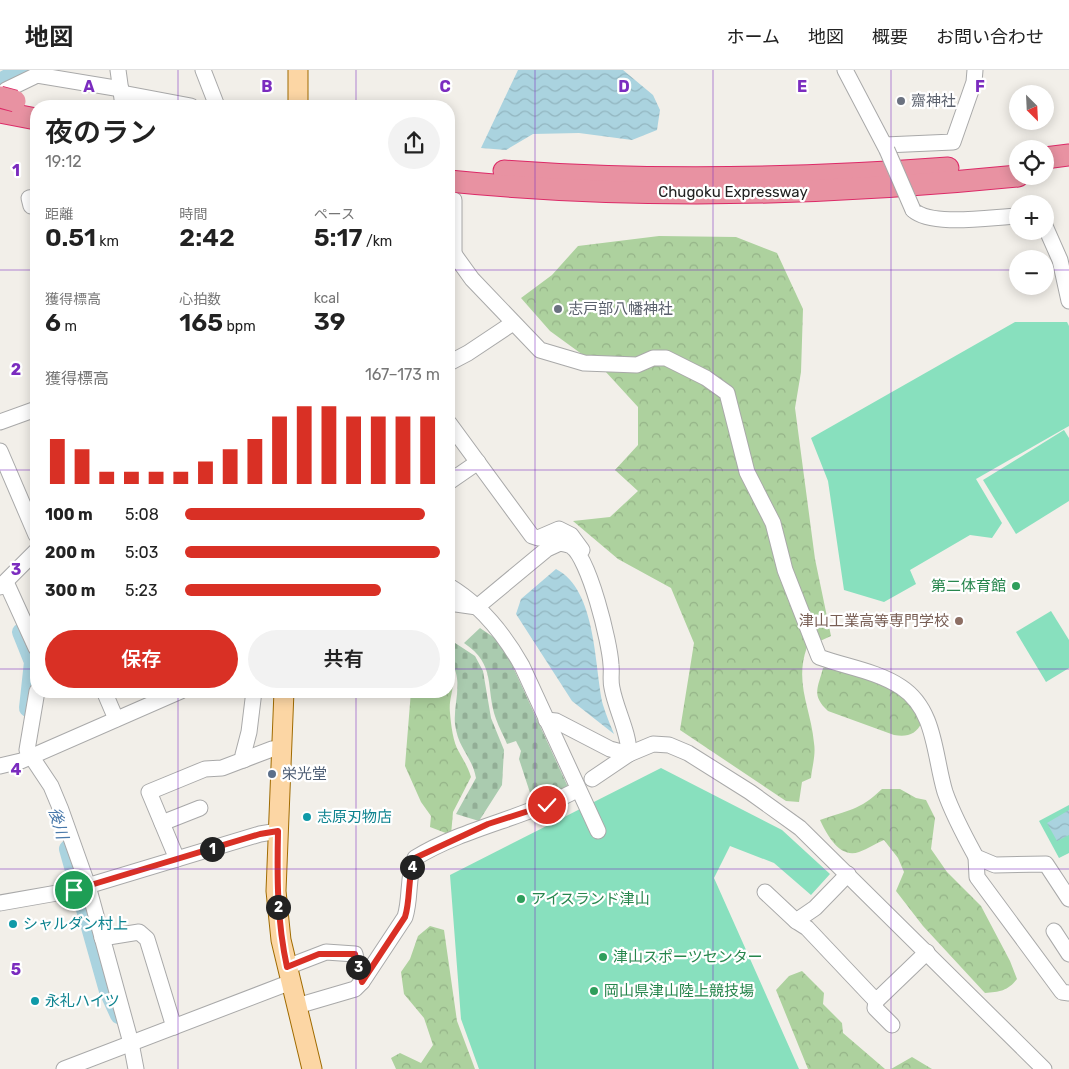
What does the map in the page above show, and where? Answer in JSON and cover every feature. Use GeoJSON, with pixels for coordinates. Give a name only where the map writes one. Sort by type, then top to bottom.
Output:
{"type":"FeatureCollection","features":[{"type":"Feature","properties":{"kind":"highway"},"geometry":{"type":"LineString","coordinates":[[4,104],[30,105]]}},
{"type":"Feature","properties":{"kind":"highway"},"geometry":{"type":"LineString","coordinates":[[4,104],[30,116]]}},
{"type":"Feature","properties":{"kind":"highway"},"geometry":{"type":"LineString","coordinates":[[1054,157],[1069,155]]}},
{"type":"Feature","properties":{"kind":"highway","name":"Chugoku Expressway"},"geometry":{"type":"LineString","coordinates":[[455,167],[602,176],[744,178],[882,173],[1009,162]]}},
{"type":"Feature","properties":{"kind":"highway"},"geometry":{"type":"LineString","coordinates":[[1054,171],[1069,169]]}},
{"type":"Feature","properties":{"kind":"highway","name":"Chugoku Expressway"},"geometry":{"type":"LineString","coordinates":[[455,181],[603,191],[746,193],[884,188],[1009,177]]}},
{"type":"Feature","properties":{"kind":"main road"},"geometry":{"type":"LineString","coordinates":[[298,70],[298,100]]}},
{"type":"Feature","properties":{"kind":"main road"},"geometry":{"type":"LineString","coordinates":[[284,698],[276,891],[281,940],[312,1069]]}},
{"type":"Feature","properties":{"kind":"street"},"geometry":{"type":"LineString","coordinates":[[118,70],[122,96]]}},
{"type":"Feature","properties":{"kind":"street"},"geometry":{"type":"LineString","coordinates":[[202,70],[214,100]]}},
{"type":"Feature","properties":{"kind":"street"},"geometry":{"type":"LineString","coordinates":[[845,70],[886,147],[912,210],[920,216],[943,220],[1009,216]]}},
{"type":"Feature","properties":{"kind":"street"},"geometry":{"type":"LineString","coordinates":[[886,147],[953,142],[974,82],[975,70]]}},
{"type":"Feature","properties":{"kind":"street"},"geometry":{"type":"LineString","coordinates":[[4,104],[6,90],[36,75],[122,96],[150,100]]}},
{"type":"Feature","properties":{"kind":"street"},"geometry":{"type":"LineString","coordinates":[[1051,240],[1060,260],[1069,301]]}},
{"type":"Feature","properties":{"kind":"street"},"geometry":{"type":"LineString","coordinates":[[455,258],[513,323],[545,353],[593,363],[637,365],[653,358],[666,358],[706,378],[727,393],[748,472],[774,523],[785,570],[820,656],[846,667],[880,675],[914,696],[928,719],[946,794],[976,857],[977,877],[1062,992],[1069,994]]}},
{"type":"Feature","properties":{"kind":"street"},"geometry":{"type":"LineString","coordinates":[[455,360],[513,323]]}},
{"type":"Feature","properties":{"kind":"street"},"geometry":{"type":"LineString","coordinates":[[0,422],[30,412]]}},
{"type":"Feature","properties":{"kind":"street"},"geometry":{"type":"LineString","coordinates":[[455,431],[532,536],[538,538],[558,529],[571,535],[586,555],[585,565]]}},
{"type":"Feature","properties":{"kind":"street"},"geometry":{"type":"LineString","coordinates":[[0,451],[30,521]]}},
{"type":"Feature","properties":{"kind":"street"},"geometry":{"type":"LineString","coordinates":[[455,478],[478,462]]}},
{"type":"Feature","properties":{"kind":"street"},"geometry":{"type":"LineString","coordinates":[[455,604],[477,607],[547,548],[560,543],[572,547],[585,565],[609,648],[611,685],[616,708],[629,743],[629,754]]}},
{"type":"Feature","properties":{"kind":"street"},"geometry":{"type":"LineString","coordinates":[[30,557],[4,584],[30,636]]}},
{"type":"Feature","properties":{"kind":"street"},"geometry":{"type":"LineString","coordinates":[[455,590],[477,607],[509,644],[598,831]]}},
{"type":"Feature","properties":{"kind":"street"},"geometry":{"type":"LineString","coordinates":[[36,698],[26,759],[51,786],[81,888],[102,938],[126,1045],[136,1069]]}},
{"type":"Feature","properties":{"kind":"street"},"geometry":{"type":"LineString","coordinates":[[107,698],[116,719]]}},
{"type":"Feature","properties":{"kind":"street"},"geometry":{"type":"LineString","coordinates":[[0,766],[26,759],[165,698]]}},
{"type":"Feature","properties":{"kind":"street"},"geometry":{"type":"LineString","coordinates":[[244,760],[243,755],[249,732],[253,698]]}},
{"type":"Feature","properties":{"kind":"street"},"geometry":{"type":"LineString","coordinates":[[546,720],[556,721],[610,749],[629,754]]}},
{"type":"Feature","properties":{"kind":"street"},"geometry":{"type":"LineString","coordinates":[[592,779],[629,754],[653,744],[669,745],[688,753],[800,828],[1044,1069]]}},
{"type":"Feature","properties":{"kind":"street"},"geometry":{"type":"LineString","coordinates":[[176,859],[149,792],[205,769],[222,768],[272,749],[281,748]]}},
{"type":"Feature","properties":{"kind":"street"},"geometry":{"type":"LineString","coordinates":[[297,1006],[355,989],[362,982],[405,917],[412,866],[415,858],[488,824],[539,808],[571,793]]}},
{"type":"Feature","properties":{"kind":"street"},"geometry":{"type":"LineString","coordinates":[[162,824],[200,808]]}},
{"type":"Feature","properties":{"kind":"street"},"geometry":{"type":"LineString","coordinates":[[0,903],[81,888],[278,831]]}},
{"type":"Feature","properties":{"kind":"street"},"geometry":{"type":"LineString","coordinates":[[976,857],[995,865],[1046,864],[1069,899]]}},
{"type":"Feature","properties":{"kind":"street"},"geometry":{"type":"LineString","coordinates":[[796,921],[815,908],[848,874]]}},
{"type":"Feature","properties":{"kind":"street"},"geometry":{"type":"LineString","coordinates":[[765,892],[796,921],[807,928],[876,1001]]}},
{"type":"Feature","properties":{"kind":"street"},"geometry":{"type":"LineString","coordinates":[[1054,931],[1069,954]]}},
{"type":"Feature","properties":{"kind":"street"},"geometry":{"type":"LineString","coordinates":[[102,938],[139,932],[146,939],[174,1027]]}},
{"type":"Feature","properties":{"kind":"street"},"geometry":{"type":"LineString","coordinates":[[892,1025],[875,1008],[876,1001],[927,952]]}},
{"type":"Feature","properties":{"kind":"street"},"geometry":{"type":"LineString","coordinates":[[72,1068],[174,1027],[289,975],[319,954],[355,954],[362,982]]}},
{"type":"Feature","properties":{"kind":"green space"},"geometry":{"type":"Polygon","coordinates":[[[659,236],[736,237],[777,253],[803,309],[801,372],[795,408],[815,559],[831,636],[807,647],[803,660],[804,695],[815,752],[811,778],[802,782],[799,802],[786,801],[680,730],[694,643],[671,588],[618,559],[573,521],[610,517],[638,491],[615,470],[638,445],[638,407],[605,371],[550,331],[521,298],[552,275],[578,246],[659,236]]]}},
{"type":"Feature","properties":{"kind":"green space"},"geometry":{"type":"Polygon","coordinates":[[[1015,322],[1067,322],[1069,326],[1069,426],[976,479],[1002,523],[992,538],[970,535],[910,570],[916,584],[884,602],[844,590],[828,481],[811,438],[1015,322]]]}},
{"type":"Feature","properties":{"kind":"green space"},"geometry":{"type":"Polygon","coordinates":[[[1064,430],[1069,438],[1069,501],[1016,534],[983,480],[1064,430]]]}},
{"type":"Feature","properties":{"kind":"green space"},"geometry":{"type":"Polygon","coordinates":[[[1051,611],[1069,640],[1069,668],[1046,682],[1016,632],[1051,611]]]}},
{"type":"Feature","properties":{"kind":"green space"},"geometry":{"type":"Polygon","coordinates":[[[480,628],[502,643],[568,787],[534,805],[519,759],[521,751],[516,741],[507,744],[496,719],[486,669],[474,651],[464,643],[480,628]]]}},
{"type":"Feature","properties":{"kind":"green space"},"geometry":{"type":"Polygon","coordinates":[[[455,643],[475,656],[483,671],[491,718],[504,750],[502,785],[479,821],[456,814],[476,778],[459,740],[455,724],[455,643]]]}},
{"type":"Feature","properties":{"kind":"green space"},"geometry":{"type":"Polygon","coordinates":[[[828,667],[873,682],[897,693],[913,705],[922,722],[920,726],[911,734],[903,736],[894,735],[828,711],[819,700],[817,691],[823,668],[828,667]]]}},
{"type":"Feature","properties":{"kind":"green space"},"geometry":{"type":"Polygon","coordinates":[[[410,698],[451,698],[450,718],[453,733],[457,748],[471,777],[453,812],[451,835],[430,827],[431,816],[421,802],[405,766],[410,698]]]}},
{"type":"Feature","properties":{"kind":"green space","name":"津山スポーツセンター"},"geometry":{"type":"Polygon","coordinates":[[[661,768],[782,830],[830,874],[811,895],[774,863],[730,846],[714,878],[799,1069],[479,1069],[461,1019],[450,875],[661,768]]]}},
{"type":"Feature","properties":{"kind":"green space"},"geometry":{"type":"Polygon","coordinates":[[[882,789],[900,789],[916,798],[926,800],[935,818],[931,849],[947,872],[981,906],[1010,961],[1017,979],[1007,988],[985,993],[923,926],[896,891],[904,872],[898,858],[884,840],[862,851],[852,853],[840,849],[830,839],[820,820],[860,806],[882,789]]]}},
{"type":"Feature","properties":{"kind":"green space"},"geometry":{"type":"Polygon","coordinates":[[[1069,805],[1069,853],[1059,858],[1039,821],[1069,805]]]}},
{"type":"Feature","properties":{"kind":"green space"},"geometry":{"type":"Polygon","coordinates":[[[430,926],[444,930],[457,1021],[475,1069],[396,1069],[391,1058],[400,1053],[421,1063],[433,1045],[424,1018],[404,994],[401,972],[410,959],[418,936],[430,926]]]}},
{"type":"Feature","properties":{"kind":"green space"},"geometry":{"type":"Polygon","coordinates":[[[802,971],[824,993],[823,1004],[842,1023],[843,1033],[885,1069],[808,1069],[776,990],[789,976],[802,971]]]}},
{"type":"Feature","properties":{"kind":"green space"},"geometry":{"type":"Polygon","coordinates":[[[912,1057],[932,1069],[891,1069],[912,1057]]]}},
{"type":"Feature","properties":{"kind":"water"},"geometry":{"type":"Polygon","coordinates":[[[518,70],[623,70],[653,95],[660,110],[657,130],[632,140],[579,133],[533,134],[506,150],[481,148],[518,70]]]}},
{"type":"Feature","properties":{"kind":"water"},"geometry":{"type":"Polygon","coordinates":[[[556,569],[569,579],[587,611],[592,630],[603,705],[614,734],[572,701],[516,614],[521,599],[556,569]]]}},
{"type":"Feature","properties":{"kind":"water"},"geometry":{"type":"Polygon","coordinates":[[[1069,810],[1069,835],[1057,841],[1047,823],[1069,810]]]}},
{"type":"Feature","properties":{"kind":"waterway","name":"後川"},"geometry":{"type":"LineString","coordinates":[[0,82],[22,70]]}},
{"type":"Feature","properties":{"kind":"waterway","name":"後川"},"geometry":{"type":"LineString","coordinates":[[21,632],[30,654]]}},
{"type":"Feature","properties":{"kind":"waterway","name":"後川"},"geometry":{"type":"LineString","coordinates":[[28,708],[30,690]]}},
{"type":"Feature","properties":{"kind":"waterway","name":"後川"},"geometry":{"type":"LineString","coordinates":[[68,849],[108,991],[119,1015]]}},
{"type":"Feature","properties":{"kind":"place","name":"齋神社"},"geometry":{"type":"Point","coordinates":[901,101]}},
{"type":"Feature","properties":{"kind":"place","name":"志戸部八幡神社"},"geometry":{"type":"Point","coordinates":[558,309]}},
{"type":"Feature","properties":{"kind":"place","name":"第二体育館"},"geometry":{"type":"Point","coordinates":[1016,586]}},
{"type":"Feature","properties":{"kind":"place","name":"津山工業高等専門学校"},"geometry":{"type":"Point","coordinates":[959,621]}},
{"type":"Feature","properties":{"kind":"place","name":"栄光堂"},"geometry":{"type":"Point","coordinates":[272,774]}},
{"type":"Feature","properties":{"kind":"place","name":"志原刃物店"},"geometry":{"type":"Point","coordinates":[307,817]}},
{"type":"Feature","properties":{"kind":"place","name":"アイスランド津山"},"geometry":{"type":"Point","coordinates":[521,899]}},
{"type":"Feature","properties":{"kind":"place","name":"シャルダン村上"},"geometry":{"type":"Point","coordinates":[13,924]}},
{"type":"Feature","properties":{"kind":"place","name":"津山スポーツセンター"},"geometry":{"type":"Point","coordinates":[603,957]}},
{"type":"Feature","properties":{"kind":"place","name":"岡山県津山陸上競技場"},"geometry":{"type":"Point","coordinates":[594,991]}},
{"type":"Feature","properties":{"kind":"place","name":"永礼ハイツ"},"geometry":{"type":"Point","coordinates":[35,1001]}},
{"type":"Feature","properties":{"kind":"route"},"geometry":{"type":"LineString","coordinates":[[74,890],[260,834],[278,831],[276,891],[281,940],[287,967],[326,952],[355,954],[362,982],[405,917],[412,866],[415,858],[488,824],[547,805]]}}]}
